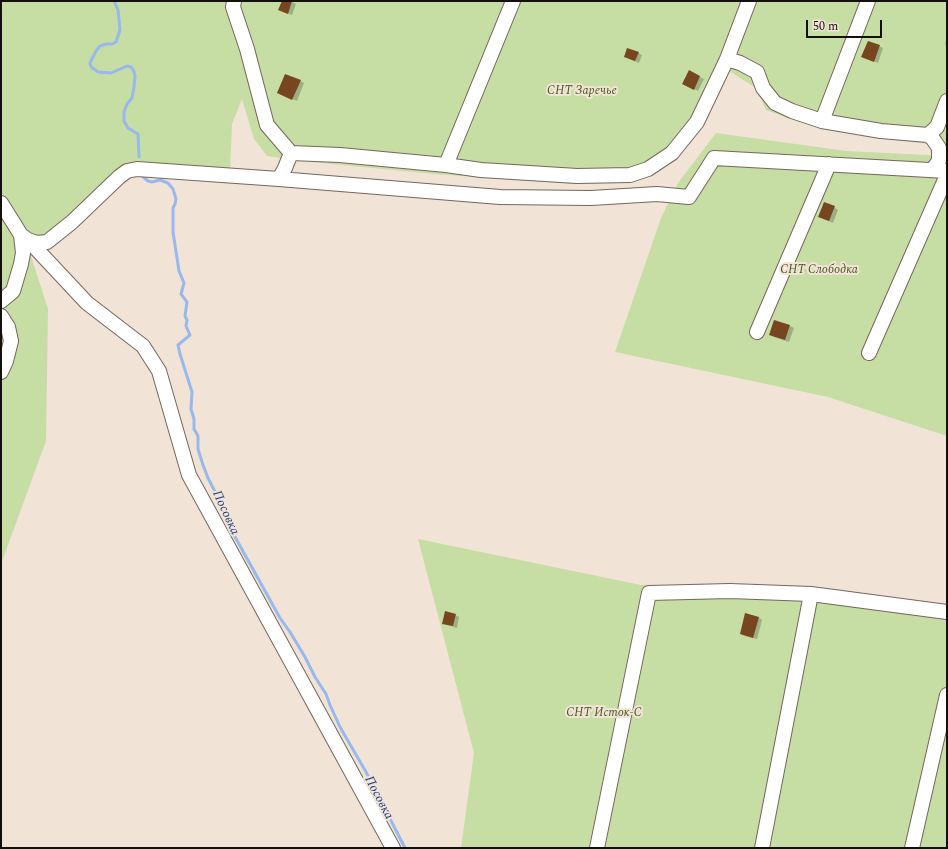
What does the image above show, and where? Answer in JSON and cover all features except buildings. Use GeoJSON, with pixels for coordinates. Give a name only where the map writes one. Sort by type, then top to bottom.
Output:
{"type":"FeatureCollection","features":[{"type":"Feature","properties":{"kind":"street"},"geometry":{"type":"LineString","coordinates":[[234,1],[233,7],[247,48],[268,125],[291,153],[340,155],[446,165],[481,170],[578,176],[630,175],[648,169],[672,153],[696,122],[727,59],[749,1]]}},
{"type":"Feature","properties":{"kind":"street"},"geometry":{"type":"LineString","coordinates":[[446,165],[513,1]]}},
{"type":"Feature","properties":{"kind":"street"},"geometry":{"type":"LineString","coordinates":[[822,121],[868,1]]}},
{"type":"Feature","properties":{"kind":"street"},"geometry":{"type":"LineString","coordinates":[[727,59],[740,62],[757,72],[763,88],[775,103],[792,111],[822,121],[881,131],[928,135],[933,139],[939,148],[939,161],[932,170]]}},
{"type":"Feature","properties":{"kind":"street"},"geometry":{"type":"LineString","coordinates":[[928,135],[937,127],[947,101]]}},
{"type":"Feature","properties":{"kind":"street"},"geometry":{"type":"LineString","coordinates":[[279,179],[291,153]]}},
{"type":"Feature","properties":{"kind":"street"},"geometry":{"type":"LineString","coordinates":[[25,237],[37,243],[47,242],[72,222],[119,177],[127,171],[137,169],[500,197],[591,198],[658,194],[689,197],[714,158],[947,171]]}},
{"type":"Feature","properties":{"kind":"street"},"geometry":{"type":"LineString","coordinates":[[757,332],[829,164]]}},
{"type":"Feature","properties":{"kind":"street"},"geometry":{"type":"LineString","coordinates":[[869,353],[947,175]]}},
{"type":"Feature","properties":{"kind":"street"},"geometry":{"type":"LineString","coordinates":[[1,203],[25,237],[88,303],[143,346],[159,371],[189,475],[393,848]]}},
{"type":"Feature","properties":{"kind":"street"},"geometry":{"type":"LineString","coordinates":[[1,301],[13,291],[21,264],[25,237]]}},
{"type":"Feature","properties":{"kind":"street"},"geometry":{"type":"LineString","coordinates":[[1,316],[8,327],[11,341],[6,361],[1,372]]}},
{"type":"Feature","properties":{"kind":"street"},"geometry":{"type":"LineString","coordinates":[[597,848],[649,593],[730,591],[811,594],[947,612]]}},
{"type":"Feature","properties":{"kind":"street"},"geometry":{"type":"LineString","coordinates":[[762,848],[811,594]]}},
{"type":"Feature","properties":{"kind":"street"},"geometry":{"type":"LineString","coordinates":[[912,848],[947,695]]}},
{"type":"Feature","properties":{"kind":"green space","name":"СНТ Заречье"},"geometry":{"type":"Polygon","coordinates":[[[1,1],[947,1],[947,146],[876,138],[833,130],[793,120],[766,110],[756,88],[729,71],[707,118],[676,161],[630,182],[573,184],[434,174],[301,161],[267,156],[254,139],[242,99],[232,124],[230,171],[125,164],[42,238],[28,231],[1,192],[1,1]]]}},
{"type":"Feature","properties":{"kind":"green space","name":"СНТ Слободка"},"geometry":{"type":"Polygon","coordinates":[[[716,133],[846,151],[947,156],[947,436],[828,397],[615,352],[661,218],[678,183],[716,133]]]}},
{"type":"Feature","properties":{"kind":"green space"},"geometry":{"type":"Polygon","coordinates":[[[1,211],[29,250],[48,309],[46,441],[1,564],[1,211]]]}},
{"type":"Feature","properties":{"kind":"green space","name":"СНТ Исток-С"},"geometry":{"type":"Polygon","coordinates":[[[418,539],[641,585],[807,588],[947,606],[947,848],[461,848],[474,753],[418,539]]]}},
{"type":"Feature","properties":{"kind":"waterway","name":"Посовка"},"geometry":{"type":"LineString","coordinates":[[114,1],[118,10],[120,30],[116,42],[100,46],[90,63],[91,67],[98,72],[111,73],[127,66],[131,67],[134,71],[135,76],[132,98],[127,104],[124,112],[124,121],[128,128],[138,134],[139,157]]}},
{"type":"Feature","properties":{"kind":"waterway","name":"Посовка"},"geometry":{"type":"LineString","coordinates":[[142,176],[148,181],[152,182],[160,180],[168,183],[173,189],[176,199],[173,208],[173,232],[179,271],[184,283],[181,294],[187,302],[185,316],[187,320],[186,326],[190,335],[178,345],[192,392],[191,409],[194,419],[194,429],[198,436],[198,449],[208,478],[222,505],[226,518],[232,526],[234,535],[280,618],[290,632],[326,694],[340,727],[366,772],[405,848]]}}]}
